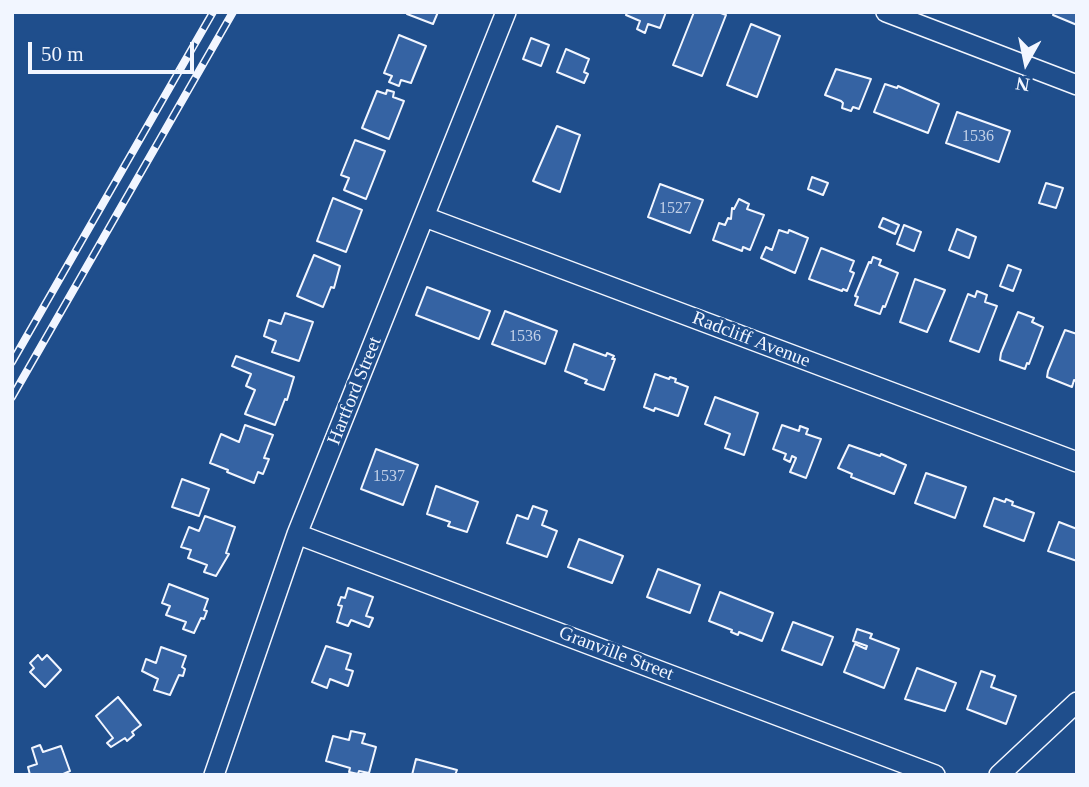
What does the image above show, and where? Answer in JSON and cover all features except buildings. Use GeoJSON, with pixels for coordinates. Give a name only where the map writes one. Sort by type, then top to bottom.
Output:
{"type":"FeatureCollection","features":[{"type":"Feature","properties":{"kind":"street","name":"Hartford Street"},"geometry":{"type":"LineString","coordinates":[[214,775],[297,534],[506,12]]}},
{"type":"Feature","properties":{"kind":"street"},"geometry":{"type":"LineString","coordinates":[[886,12],[1077,85]]}},
{"type":"Feature","properties":{"kind":"street","name":"Radcliff Avenue"},"geometry":{"type":"LineString","coordinates":[[425,217],[1077,462]]}},
{"type":"Feature","properties":{"kind":"street","name":"Granville Street"},"geometry":{"type":"LineString","coordinates":[[297,534],[934,775]]}},
{"type":"Feature","properties":{"kind":"street"},"geometry":{"type":"LineString","coordinates":[[999,775],[1077,702]]}},
{"type":"Feature","properties":{"kind":"railway"},"geometry":{"type":"LineString","coordinates":[[12,362],[213,12]]}},
{"type":"Feature","properties":{"kind":"railway"},"geometry":{"type":"LineString","coordinates":[[12,397],[233,12]]}}]}
